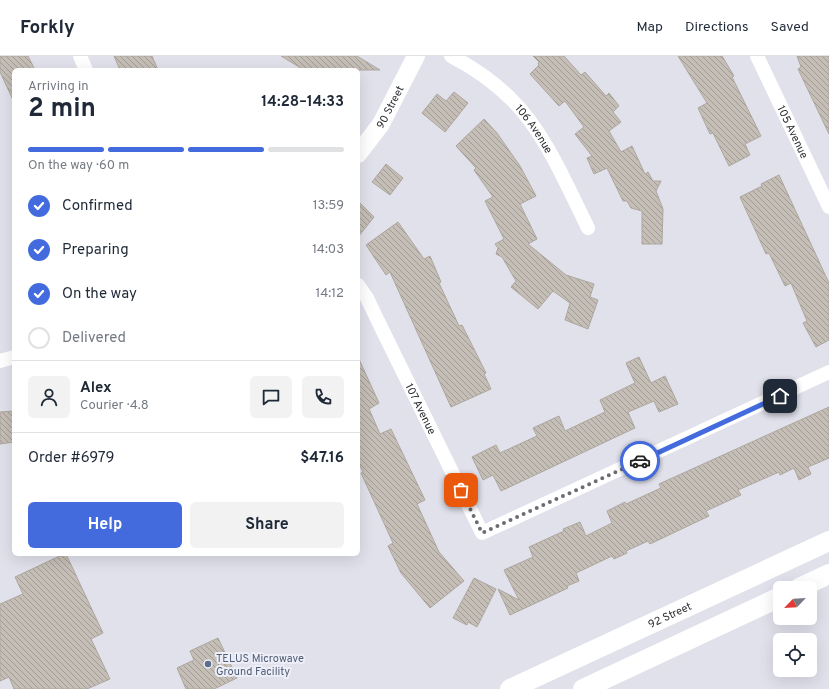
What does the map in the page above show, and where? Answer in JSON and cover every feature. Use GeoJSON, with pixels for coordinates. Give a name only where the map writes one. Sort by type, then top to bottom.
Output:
{"type":"FeatureCollection","features":[{"type":"Feature","properties":{"kind":"main road","name":"92 Street"},"geometry":{"type":"LineString","coordinates":[[510,689],[829,541]]}},
{"type":"Feature","properties":{"kind":"main road"},"geometry":{"type":"LineString","coordinates":[[814,581],[829,574]]}},
{"type":"Feature","properties":{"kind":"main road"},"geometry":{"type":"LineString","coordinates":[[583,689],[773,600]]}},
{"type":"Feature","properties":{"kind":"street"},"geometry":{"type":"LineString","coordinates":[[80,56],[85,68]]}},
{"type":"Feature","properties":{"kind":"street","name":"90 Street"},"geometry":{"type":"LineString","coordinates":[[360,151],[381,124],[416,56]]}},
{"type":"Feature","properties":{"kind":"street","name":"106 Avenue"},"geometry":{"type":"LineString","coordinates":[[451,56],[486,77],[511,98],[548,147],[588,228]]}},
{"type":"Feature","properties":{"kind":"street","name":"105 Avenue"},"geometry":{"type":"LineString","coordinates":[[757,56],[829,207]]}},
{"type":"Feature","properties":{"kind":"street","name":"107 Avenue"},"geometry":{"type":"LineString","coordinates":[[360,288],[367,298],[482,533],[829,372]]}},
{"type":"Feature","properties":{"kind":"street"},"geometry":{"type":"LineString","coordinates":[[0,361],[12,358]]}},
{"type":"Feature","properties":{"kind":"building"},"geometry":{"type":"Polygon","coordinates":[[[0,56],[28,56],[34,68],[12,68],[12,98],[0,72],[0,56]]]}},
{"type":"Feature","properties":{"kind":"building"},"geometry":{"type":"Polygon","coordinates":[[[114,56],[152,56],[157,68],[119,68],[114,56]]]}},
{"type":"Feature","properties":{"kind":"building"},"geometry":{"type":"Polygon","coordinates":[[[281,56],[357,56],[380,70],[360,70],[360,68],[301,68],[281,56]]]}},
{"type":"Feature","properties":{"kind":"building"},"geometry":{"type":"Polygon","coordinates":[[[533,56],[564,56],[581,75],[585,72],[606,96],[609,93],[619,106],[613,112],[621,122],[609,131],[621,152],[632,146],[645,174],[648,172],[653,181],[661,181],[656,191],[663,209],[662,244],[642,244],[642,211],[631,208],[627,201],[623,201],[607,168],[594,174],[587,158],[592,156],[575,134],[584,127],[565,101],[559,106],[530,74],[539,65],[539,62],[533,56]]]}},
{"type":"Feature","properties":{"kind":"building"},"geometry":{"type":"Polygon","coordinates":[[[678,56],[722,56],[734,76],[732,77],[761,136],[745,144],[750,155],[729,166],[713,133],[710,134],[698,108],[707,103],[678,56]]]}},
{"type":"Feature","properties":{"kind":"building"},"geometry":{"type":"Polygon","coordinates":[[[797,56],[829,56],[829,134],[798,69],[801,67],[797,56]]]}},
{"type":"Feature","properties":{"kind":"building"},"geometry":{"type":"Polygon","coordinates":[[[454,92],[468,103],[445,132],[422,113],[437,94],[446,101],[454,92]]]}},
{"type":"Feature","properties":{"kind":"building"},"geometry":{"type":"Polygon","coordinates":[[[484,119],[497,133],[520,166],[536,196],[520,204],[537,239],[528,244],[566,275],[594,284],[590,297],[598,300],[588,329],[565,320],[570,303],[553,291],[538,309],[511,287],[516,281],[502,257],[496,254],[498,248],[495,244],[504,239],[485,201],[493,197],[474,170],[476,168],[456,146],[484,119]]]}},
{"type":"Feature","properties":{"kind":"building"},"geometry":{"type":"Polygon","coordinates":[[[386,164],[403,178],[390,195],[372,182],[386,164]]]}},
{"type":"Feature","properties":{"kind":"building"},"geometry":{"type":"Polygon","coordinates":[[[779,175],[829,283],[829,340],[816,347],[803,323],[807,321],[791,283],[785,286],[769,253],[766,254],[740,197],[762,186],[761,184],[779,175]]]}},
{"type":"Feature","properties":{"kind":"building"},"geometry":{"type":"Polygon","coordinates":[[[360,203],[374,217],[360,234],[360,203]]]}},
{"type":"Feature","properties":{"kind":"building"},"geometry":{"type":"Polygon","coordinates":[[[398,222],[424,259],[430,256],[441,282],[439,283],[459,326],[462,325],[486,373],[484,374],[491,389],[451,407],[390,272],[386,275],[366,245],[398,222]]]}},
{"type":"Feature","properties":{"kind":"building"},"geometry":{"type":"Polygon","coordinates":[[[639,357],[651,383],[665,376],[678,404],[659,412],[654,401],[628,412],[635,428],[501,491],[493,475],[483,480],[472,457],[496,445],[500,453],[537,436],[533,428],[559,416],[565,431],[605,412],[600,400],[635,383],[626,363],[639,357]]]}},
{"type":"Feature","properties":{"kind":"building"},"geometry":{"type":"Polygon","coordinates":[[[360,361],[379,403],[369,409],[380,434],[391,429],[425,500],[417,504],[439,552],[464,581],[430,608],[401,573],[388,546],[393,543],[361,473],[363,472],[360,466],[360,361]]]}},
{"type":"Feature","properties":{"kind":"building"},"geometry":{"type":"Polygon","coordinates":[[[829,407],[829,458],[808,467],[811,474],[799,480],[794,468],[780,475],[779,472],[738,490],[741,495],[706,511],[709,516],[650,544],[648,541],[626,551],[627,553],[614,559],[612,556],[576,573],[579,581],[567,586],[568,588],[510,615],[498,589],[519,600],[504,570],[533,557],[529,547],[580,522],[586,536],[612,523],[607,511],[625,502],[626,504],[661,488],[659,484],[829,407]]]}},
{"type":"Feature","properties":{"kind":"building"},"geometry":{"type":"Polygon","coordinates":[[[12,411],[12,442],[0,444],[0,412],[12,411]]]}},
{"type":"Feature","properties":{"kind":"building"},"geometry":{"type":"Polygon","coordinates":[[[60,556],[67,556],[103,633],[91,639],[110,679],[87,689],[14,689],[9,677],[0,681],[0,604],[23,594],[15,577],[60,556]]]}},
{"type":"Feature","properties":{"kind":"building"},"geometry":{"type":"Polygon","coordinates":[[[474,578],[496,589],[477,627],[468,622],[467,625],[453,618],[474,578]]]}},
{"type":"Feature","properties":{"kind":"building","name":"TELUS Microwave Ground Facility"},"geometry":{"type":"Polygon","coordinates":[[[218,638],[237,678],[214,689],[186,689],[177,668],[194,660],[190,651],[218,638]]]}},
{"type":"Feature","properties":{"kind":"way so far"},"geometry":{"type":"LineString","coordinates":[[461,490],[482,533],[640,461]]}},
{"type":"Feature","properties":{"kind":"place","name":"TELUS Microwave Ground Facility"},"geometry":{"type":"Point","coordinates":[208,664]}},
{"type":"Feature","properties":{"kind":"route"},"geometry":{"type":"LineString","coordinates":[[640,461],[780,396]]}}]}
